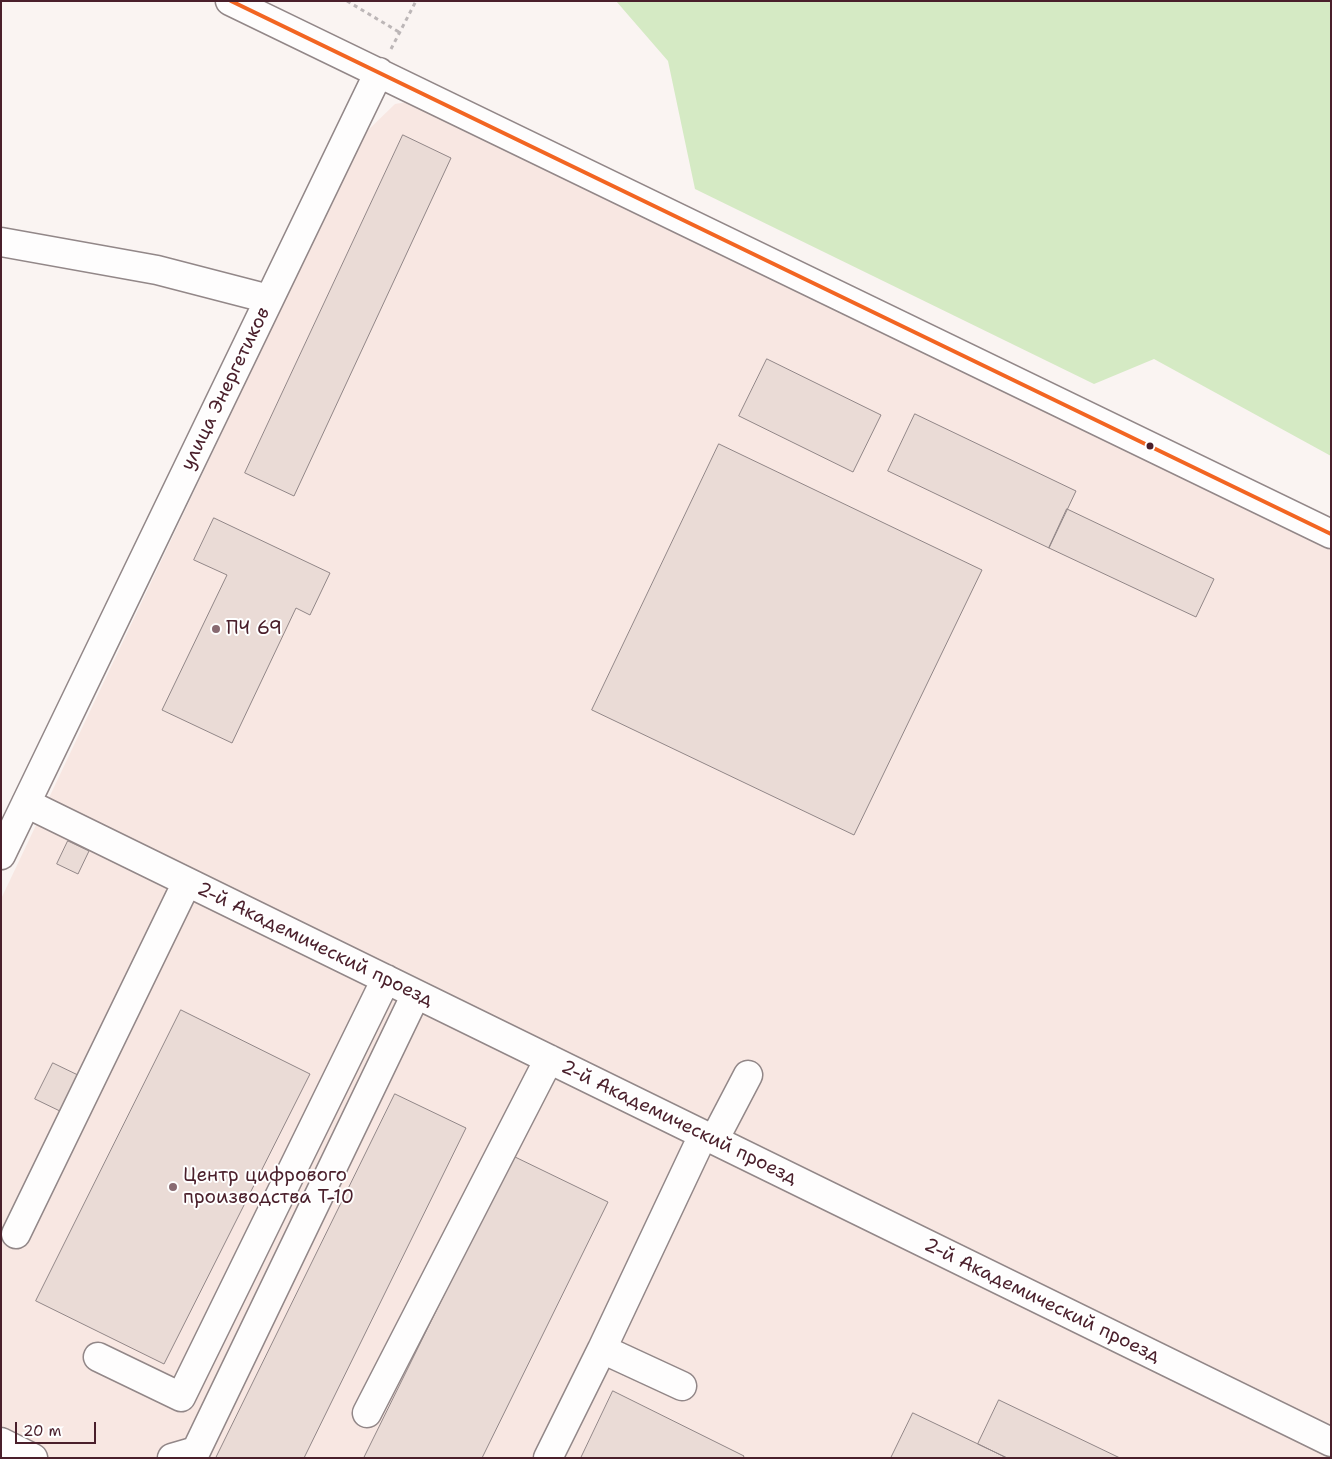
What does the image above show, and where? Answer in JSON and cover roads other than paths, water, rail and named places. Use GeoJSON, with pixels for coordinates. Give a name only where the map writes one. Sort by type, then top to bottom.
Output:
{"type":"FeatureCollection","features":[{"type":"Feature","properties":{"kind":"street"},"geometry":{"type":"LineString","coordinates":[[230,1],[1331,534]]}},
{"type":"Feature","properties":{"kind":"street","name":"улица Энергетиков"},"geometry":{"type":"LineString","coordinates":[[1,855],[379,72]]}},
{"type":"Feature","properties":{"kind":"street"},"geometry":{"type":"LineString","coordinates":[[1,242],[157,270],[269,299]]}},
{"type":"Feature","properties":{"kind":"street","name":"2-й Академический проезд"},"geometry":{"type":"LineString","coordinates":[[26,803],[1331,1442]]}},
{"type":"Feature","properties":{"kind":"street"},"geometry":{"type":"LineString","coordinates":[[16,1234],[187,882]]}},
{"type":"Feature","properties":{"kind":"street"},"geometry":{"type":"LineString","coordinates":[[98,1357],[181,1397],[386,980]]}},
{"type":"Feature","properties":{"kind":"street"},"geometry":{"type":"LineString","coordinates":[[172,1458],[196,1451],[416,994]]}},
{"type":"Feature","properties":{"kind":"street"},"geometry":{"type":"LineString","coordinates":[[367,1413],[549,1059]]}},
{"type":"Feature","properties":{"kind":"street"},"geometry":{"type":"LineString","coordinates":[[548,1458],[708,1137],[748,1075]]}},
{"type":"Feature","properties":{"kind":"street"},"geometry":{"type":"LineString","coordinates":[[602,1349],[682,1386]]}},
{"type":"Feature","properties":{"kind":"street"},"geometry":{"type":"LineString","coordinates":[[1,1442],[33,1458]]}},
{"type":"Feature","properties":{"kind":"place","name":"ПЧ 69"},"geometry":{"type":"Point","coordinates":[216,629]}},
{"type":"Feature","properties":{"kind":"place","name":"Центр цифрового производства Т-10"},"geometry":{"type":"Point","coordinates":[173,1187]}}]}
